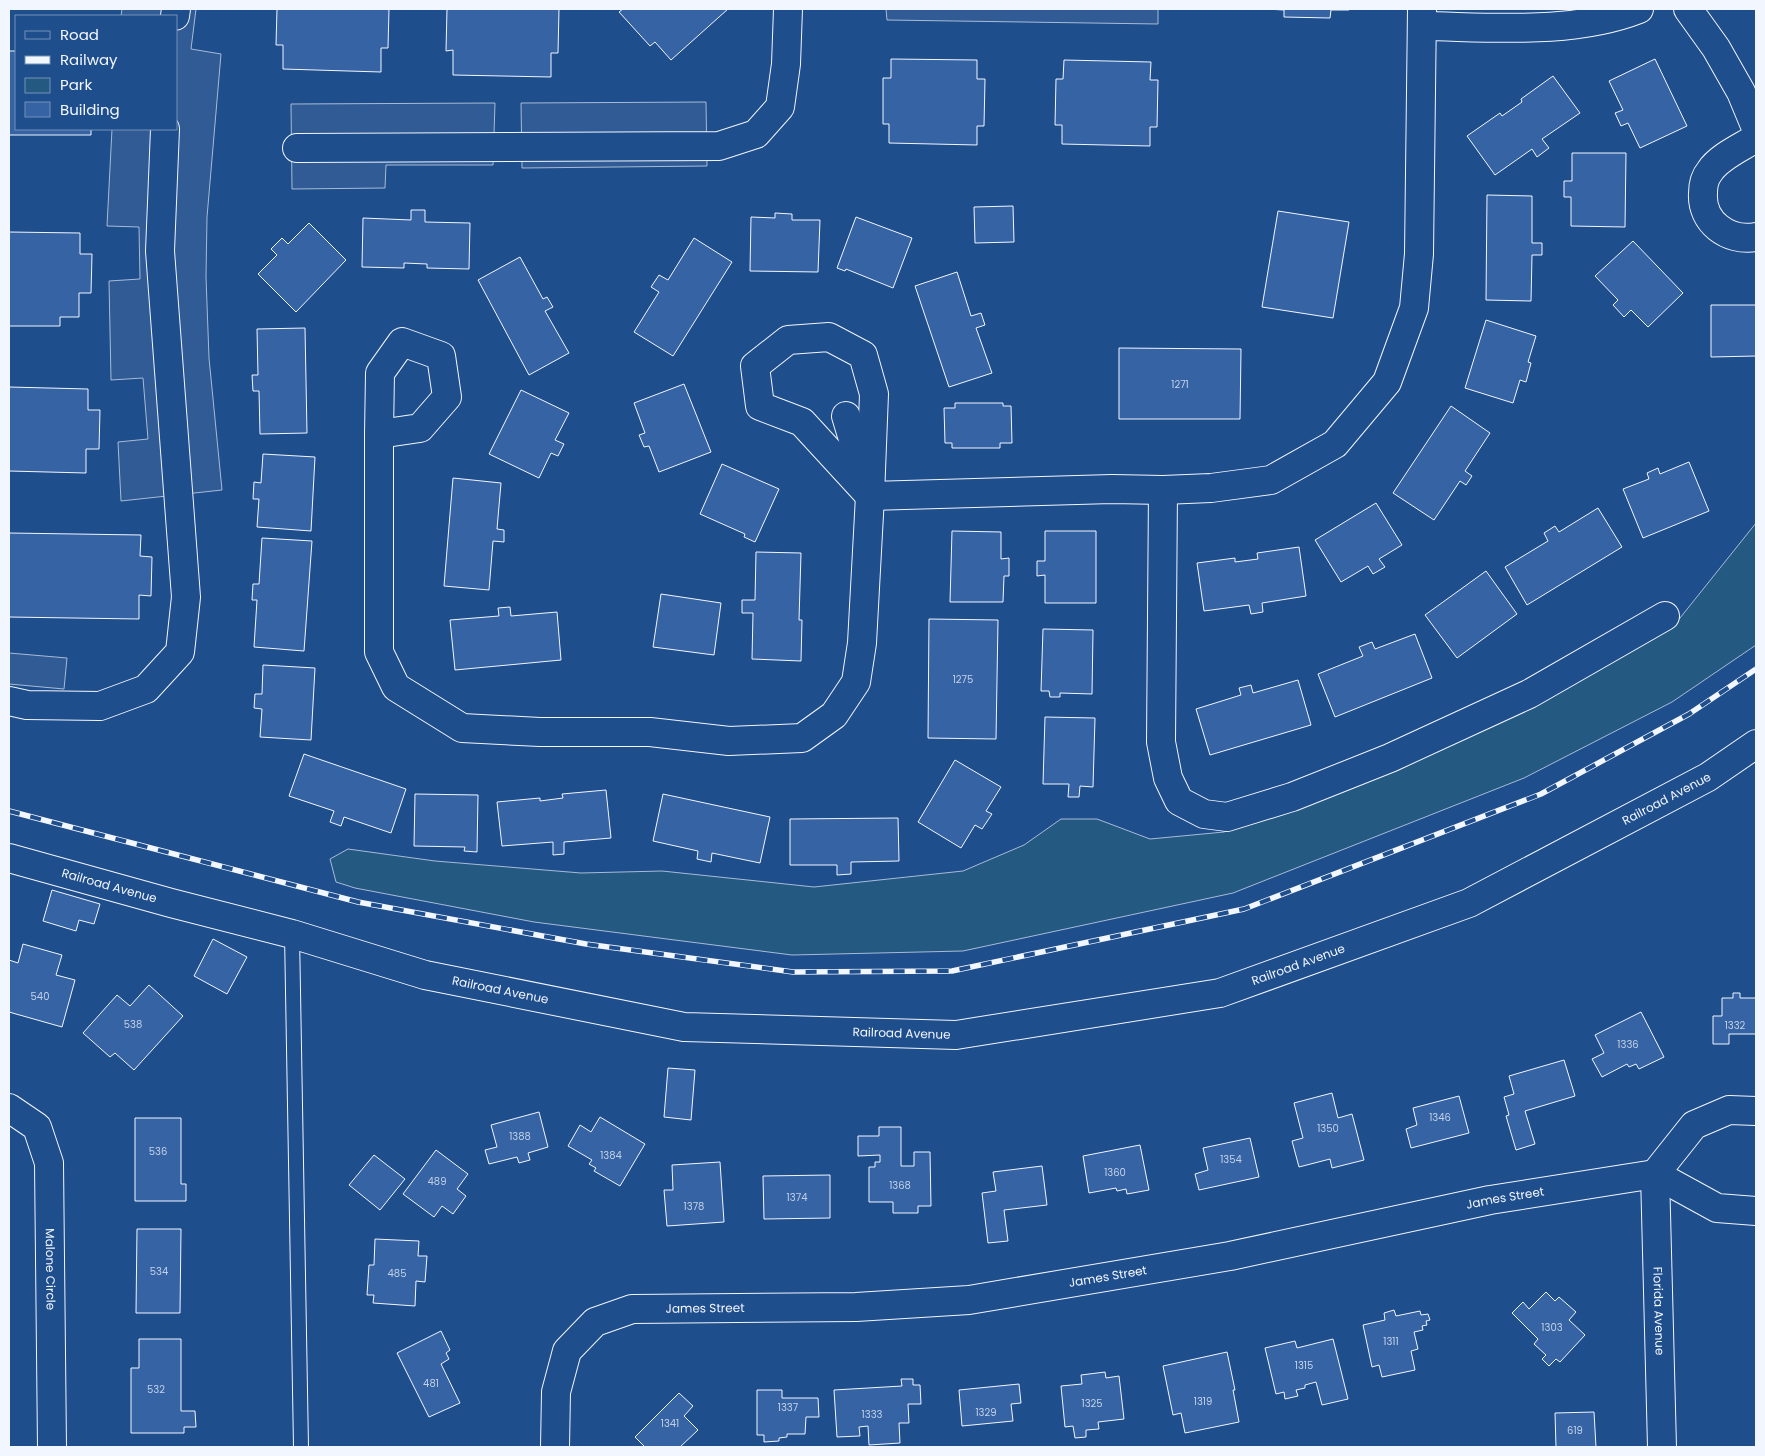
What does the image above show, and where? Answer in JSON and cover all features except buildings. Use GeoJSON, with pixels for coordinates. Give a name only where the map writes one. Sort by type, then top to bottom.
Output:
{"type":"FeatureCollection","features":[{"type":"Feature","properties":{"kind":"street"},"geometry":{"type":"LineString","coordinates":[[297,148],[719,146],[756,134],[780,107],[786,64],[788,9]]}},
{"type":"Feature","properties":{"kind":"street"},"geometry":{"type":"LineString","coordinates":[[379,434],[379,652],[396,686],[462,728],[540,732],[650,732],[729,740],[802,738],[834,716],[856,682],[862,643],[870,496],[874,394],[863,356],[830,337],[788,340],[755,366],[760,406],[802,422],[870,496],[1112,489],[1163,490],[1211,488],[1271,480],[1335,444],[1387,382],[1414,308],[1419,254],[1422,17],[1548,27],[1584,23],[1639,9]]}},
{"type":"Feature","properties":{"kind":"street"},"geometry":{"type":"LineString","coordinates":[[1688,9],[1716,48],[1741,92],[1756,128]]}},
{"type":"Feature","properties":{"kind":"street"},"geometry":{"type":"LineString","coordinates":[[9,701],[27,705],[100,706],[146,689],[180,652],[186,597],[160,251],[165,130]]}},
{"type":"Feature","properties":{"kind":"street"},"geometry":{"type":"LineString","coordinates":[[1756,138],[1718,161],[1708,172],[1703,186],[1702,201],[1707,214],[1716,226],[1728,234],[1741,238],[1756,236]]}},
{"type":"Feature","properties":{"kind":"street"},"geometry":{"type":"LineString","coordinates":[[846,416],[870,496]]}},
{"type":"Feature","properties":{"kind":"street"},"geometry":{"type":"LineString","coordinates":[[1163,490],[1161,742],[1168,778],[1179,801],[1204,814],[1227,817],[1292,797],[1390,758],[1529,694],[1665,616]]}},
{"type":"Feature","properties":{"kind":"street","name":"Railroad Avenue"},"geometry":{"type":"LineString","coordinates":[[9,858],[292,934],[424,975],[684,1027],[956,1035],[1220,992],[1469,903],[1708,777],[1756,744]]}},
{"type":"Feature","properties":{"kind":"street","name":"Malone Circle"},"geometry":{"type":"LineString","coordinates":[[9,1108],[37,1127],[49,1164],[52,1447]]}},
{"type":"Feature","properties":{"kind":"street"},"geometry":{"type":"LineString","coordinates":[[1756,1111],[1729,1110],[1694,1125],[1655,1174],[1718,1208],[1756,1211]]}},
{"type":"Feature","properties":{"kind":"street","name":"James Street"},"geometry":{"type":"LineString","coordinates":[[555,1447],[556,1392],[567,1351],[595,1322],[632,1309],[856,1307],[969,1300],[1230,1256],[1490,1200],[1655,1174]]}},
{"type":"Feature","properties":{"kind":"street","name":"Florida Avenue"},"geometry":{"type":"LineString","coordinates":[[1655,1174],[1662,1447]]}},
{"type":"Feature","properties":{"kind":"lane"},"geometry":{"type":"LineString","coordinates":[[292,934],[301,1447]]}},
{"type":"Feature","properties":{"kind":"green space"},"geometry":{"type":"Polygon","coordinates":[[[1756,523],[1756,645],[1672,702],[1524,778],[1233,893],[963,951],[792,955],[534,922],[355,888],[336,882],[330,859],[348,849],[435,861],[581,873],[662,871],[814,887],[963,871],[1024,845],[1061,819],[1097,819],[1150,839],[1224,832],[1498,724],[1676,623],[1756,523]]]}},
{"type":"Feature","properties":{"kind":"shaded area"},"geometry":{"type":"Polygon","coordinates":[[[122,9],[196,9],[191,49],[221,54],[207,217],[206,277],[209,358],[222,490],[121,501],[118,442],[148,439],[143,378],[111,380],[109,281],[140,279],[139,227],[107,226],[112,130],[178,130],[178,15],[121,15],[122,9]]]}},
{"type":"Feature","properties":{"kind":"shaded area"},"geometry":{"type":"Polygon","coordinates":[[[886,9],[1158,9],[1158,24],[887,20],[886,9]]]}},
{"type":"Feature","properties":{"kind":"shaded area"},"geometry":{"type":"Polygon","coordinates":[[[706,102],[707,166],[522,168],[521,103],[706,102]]]}},
{"type":"Feature","properties":{"kind":"shaded area"},"geometry":{"type":"Polygon","coordinates":[[[495,103],[493,165],[386,165],[385,188],[292,189],[291,104],[495,103]]]}},
{"type":"Feature","properties":{"kind":"shaded area"},"geometry":{"type":"Polygon","coordinates":[[[9,653],[67,658],[64,689],[9,684],[9,653]]]}},
{"type":"Feature","properties":{"kind":"railway"},"geometry":{"type":"LineString","coordinates":[[9,811],[358,902],[586,944],[793,972],[952,971],[1244,909],[1541,794],[1689,714],[1756,669]]}}]}
